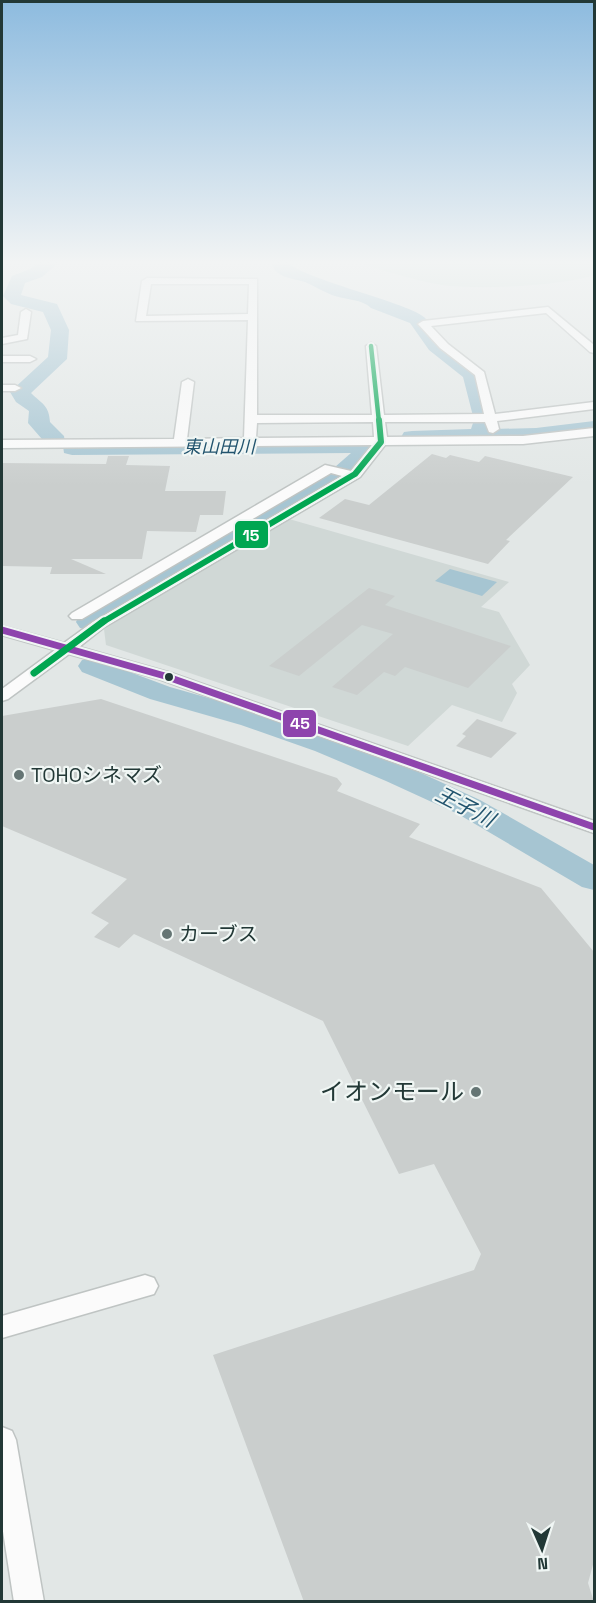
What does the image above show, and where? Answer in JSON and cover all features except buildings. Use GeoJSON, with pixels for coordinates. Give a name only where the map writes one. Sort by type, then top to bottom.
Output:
{"type":"FeatureCollection","features":[{"type":"Feature","properties":{"kind":"street"},"geometry":{"type":"LineString","coordinates":[[2,341],[23,338],[23,336]]}},
{"type":"Feature","properties":{"kind":"street"},"geometry":{"type":"LineString","coordinates":[[250,442],[254,336]]}},
{"type":"Feature","properties":{"kind":"street"},"geometry":{"type":"LineString","coordinates":[[434,336],[480,374],[485,417],[496,437]]}},
{"type":"Feature","properties":{"kind":"street"},"geometry":{"type":"LineString","coordinates":[[579,336],[593,348]]}},
{"type":"Feature","properties":{"kind":"street"},"geometry":{"type":"LineString","coordinates":[[2,696],[98,625],[352,475],[381,442],[371,346]]}},
{"type":"Feature","properties":{"kind":"street"},"geometry":{"type":"LineString","coordinates":[[2,360],[30,359]]}},
{"type":"Feature","properties":{"kind":"street"},"geometry":{"type":"LineString","coordinates":[[180,443],[188,382]]}},
{"type":"Feature","properties":{"kind":"street"},"geometry":{"type":"LineString","coordinates":[[2,388],[15,388]]}},
{"type":"Feature","properties":{"kind":"street"},"geometry":{"type":"LineString","coordinates":[[252,419],[485,417],[594,406]]}},
{"type":"Feature","properties":{"kind":"street"},"geometry":{"type":"LineString","coordinates":[[2,444],[381,442],[594,432]]}},
{"type":"Feature","properties":{"kind":"street"},"geometry":{"type":"LineString","coordinates":[[77,616],[330,468],[352,475]]}},
{"type":"Feature","properties":{"kind":"street"},"geometry":{"type":"LineString","coordinates":[[2,630],[165,676],[594,827]]}},
{"type":"Feature","properties":{"kind":"street"},"geometry":{"type":"LineString","coordinates":[[2,1327],[145,1286]]}},
{"type":"Feature","properties":{"kind":"street"},"geometry":{"type":"LineString","coordinates":[[2,1440],[29,1602]]}},
{"type":"Feature","properties":{"kind":"shaded area"},"geometry":{"type":"Polygon","coordinates":[[[289,519],[509,582],[481,607],[499,612],[530,665],[512,684],[517,693],[502,722],[452,705],[408,746],[106,645],[104,629],[289,519]]]}},
{"type":"Feature","properties":{"kind":"water"},"geometry":{"type":"Polygon","coordinates":[[[450,569],[497,582],[482,596],[435,581],[450,569]]]}},
{"type":"Feature","properties":{"kind":"waterway","name":"東山田川"},"geometry":{"type":"LineString","coordinates":[[56,441],[39,423],[39,409],[23,398],[20,392],[57,359],[59,336]]}},
{"type":"Feature","properties":{"kind":"waterway"},"geometry":{"type":"LineString","coordinates":[[428,336],[436,346],[472,375],[485,420],[479,435]]}},
{"type":"Feature","properties":{"kind":"waterway","name":"王子川"},"geometry":{"type":"LineString","coordinates":[[479,435],[536,434],[594,427]]}},
{"type":"Feature","properties":{"kind":"waterway","name":"王子川"},"geometry":{"type":"LineString","coordinates":[[412,439],[412,437],[479,435]]}},
{"type":"Feature","properties":{"kind":"waterway","name":"王子川"},"geometry":{"type":"LineString","coordinates":[[72,448],[366,446],[356,462],[343,472],[89,619],[89,622]]}},
{"type":"Feature","properties":{"kind":"waterway","name":"王子川"},"geometry":{"type":"LineString","coordinates":[[92,666],[160,693],[251,719],[326,745],[397,774],[469,807],[594,879]]}},
{"type":"Feature","properties":{"kind":"transit line","name":"15"},"geometry":{"type":"LineString","coordinates":[[34,673],[98,625],[355,474],[381,442],[371,346]]}},
{"type":"Feature","properties":{"kind":"transit line","name":"45"},"geometry":{"type":"LineString","coordinates":[[2,630],[165,676],[594,827]]}},
{"type":"Feature","properties":{"kind":"place","name":"TOHOシネマズ"},"geometry":{"type":"Point","coordinates":[19,775]}},
{"type":"Feature","properties":{"kind":"place","name":"カーブス"},"geometry":{"type":"Point","coordinates":[167,934]}},
{"type":"Feature","properties":{"kind":"place","name":"イオンモール"},"geometry":{"type":"Point","coordinates":[476,1092]}}]}
